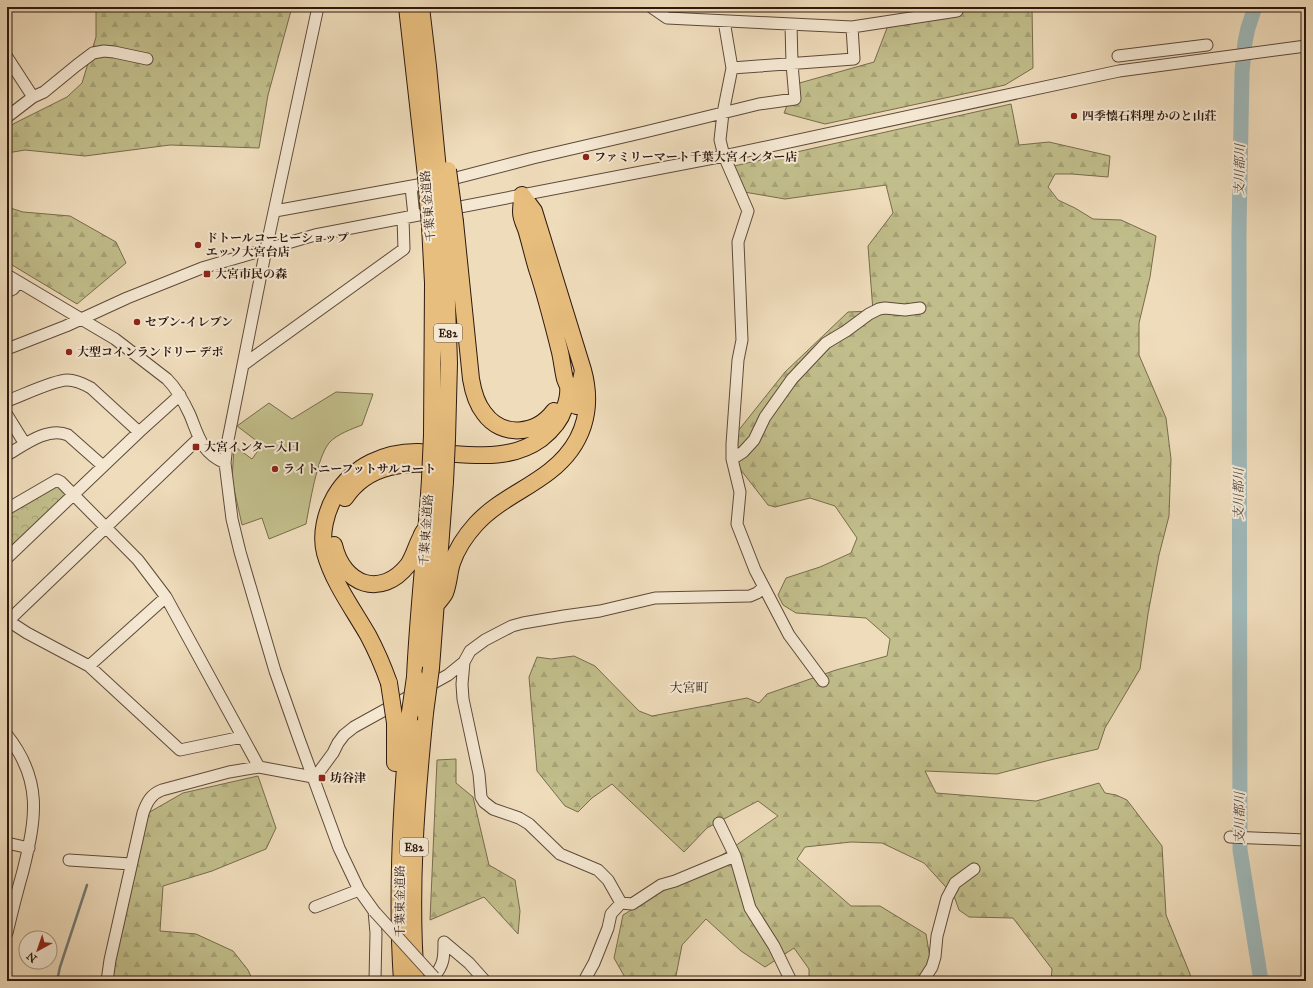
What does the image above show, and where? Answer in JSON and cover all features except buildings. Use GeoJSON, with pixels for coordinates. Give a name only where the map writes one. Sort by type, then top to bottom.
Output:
{"type":"FeatureCollection","features":[{"type":"Feature","properties":{"kind":"highway","name":"千葉東金道路"},"geometry":{"type":"LineString","coordinates":[[407,7],[437,172],[446,274],[449,363],[439,437],[436,605],[431,668],[418,776],[414,850],[413,936],[416,981]]}},
{"type":"Feature","properties":{"kind":"highway"},"geometry":{"type":"LineString","coordinates":[[421,7],[428,66],[435,82],[437,172],[442,225],[473,391],[478,404],[484,414],[492,422],[502,428],[513,431],[523,431],[540,425],[554,412],[558,404],[565,379]]}},
{"type":"Feature","properties":{"kind":"highway"},"geometry":{"type":"LineString","coordinates":[[436,605],[445,593],[452,563],[465,537],[497,504],[550,471],[560,462],[577,440],[584,421],[588,399],[588,386],[534,211],[522,195]]}},
{"type":"Feature","properties":{"kind":"highway"},"geometry":{"type":"LineString","coordinates":[[402,974],[395,922],[393,806],[402,721],[377,654],[369,637],[336,581],[324,551],[324,525],[332,501],[346,480],[366,465],[403,453],[419,452],[475,456],[492,455],[518,450],[532,444],[545,435],[560,419],[565,409],[568,387],[552,319],[521,214],[522,195]]}},
{"type":"Feature","properties":{"kind":"highway"},"geometry":{"type":"LineString","coordinates":[[427,526],[420,537],[414,555],[408,564],[395,578],[378,584],[359,582],[346,572],[340,564],[334,546],[337,514],[342,503],[356,485],[375,472],[387,467],[413,463],[500,464],[526,458],[546,447],[563,430],[574,411],[583,370]]}},
{"type":"Feature","properties":{"kind":"highway","name":"千葉東金道路"},"geometry":{"type":"LineString","coordinates":[[402,721],[415,677],[417,630],[427,526],[438,480]]}},
{"type":"Feature","properties":{"kind":"street"},"geometry":{"type":"LineString","coordinates":[[318,7],[266,249],[227,445],[225,463],[232,519],[240,552],[276,671],[313,777],[358,890],[374,911],[435,979],[444,961],[444,942],[469,963],[485,981]]}},
{"type":"Feature","properties":{"kind":"street"},"geometry":{"type":"LineString","coordinates":[[651,7],[667,18],[852,27],[957,11]]}},
{"type":"Feature","properties":{"kind":"street"},"geometry":{"type":"LineString","coordinates":[[724,21],[732,68],[723,113],[720,140],[724,156],[748,211],[738,242],[742,340],[738,360],[732,459],[740,492],[737,524],[755,570],[789,635],[823,681]]}},
{"type":"Feature","properties":{"kind":"street"},"geometry":{"type":"LineString","coordinates":[[275,211],[456,178],[759,104],[796,99],[792,64],[791,24]]}},
{"type":"Feature","properties":{"kind":"street"},"geometry":{"type":"LineString","coordinates":[[732,68],[854,59],[852,27]]}},
{"type":"Feature","properties":{"kind":"street"},"geometry":{"type":"LineString","coordinates":[[1125,70],[1123,55],[1202,46],[1201,60]]}},
{"type":"Feature","properties":{"kind":"street"},"geometry":{"type":"LineString","coordinates":[[7,349],[202,268],[315,235],[724,156],[1125,70],[1306,46]]}},
{"type":"Feature","properties":{"kind":"street"},"geometry":{"type":"LineString","coordinates":[[7,117],[34,97],[44,92],[93,53],[114,52],[147,59]]}},
{"type":"Feature","properties":{"kind":"street"},"geometry":{"type":"LineString","coordinates":[[8,60],[34,97]]}},
{"type":"Feature","properties":{"kind":"street"},"geometry":{"type":"LineString","coordinates":[[244,365],[404,249],[409,217],[411,187]]}},
{"type":"Feature","properties":{"kind":"street"},"geometry":{"type":"LineString","coordinates":[[7,275],[115,339],[167,379],[180,395],[198,439],[210,454],[225,463]]}},
{"type":"Feature","properties":{"kind":"street"},"geometry":{"type":"LineString","coordinates":[[7,292],[13,289],[19,282]]}},
{"type":"Feature","properties":{"kind":"street"},"geometry":{"type":"LineString","coordinates":[[732,459],[743,452],[754,440],[765,417],[792,379],[826,343],[879,309],[885,308],[905,310],[920,308]]}},
{"type":"Feature","properties":{"kind":"street"},"geometry":{"type":"LineString","coordinates":[[7,401],[57,382],[66,380],[75,381],[91,388],[139,432]]}},
{"type":"Feature","properties":{"kind":"street"},"geometry":{"type":"LineString","coordinates":[[7,558],[180,395]]}},
{"type":"Feature","properties":{"kind":"street"},"geometry":{"type":"LineString","coordinates":[[7,415],[25,444]]}},
{"type":"Feature","properties":{"kind":"street"},"geometry":{"type":"LineString","coordinates":[[7,455],[46,434],[62,432],[68,435],[103,466]]}},
{"type":"Feature","properties":{"kind":"street"},"geometry":{"type":"LineString","coordinates":[[198,439],[8,620],[27,633],[89,666],[180,750],[242,737]]}},
{"type":"Feature","properties":{"kind":"street"},"geometry":{"type":"LineString","coordinates":[[7,509],[57,480],[74,494],[106,526],[138,560],[166,597],[259,767]]}},
{"type":"Feature","properties":{"kind":"street"},"geometry":{"type":"LineString","coordinates":[[313,777],[319,772],[344,735],[354,727],[448,675],[464,662],[470,651],[485,640],[512,626],[600,611],[654,598],[750,596],[757,593],[764,587]]}},
{"type":"Feature","properties":{"kind":"street"},"geometry":{"type":"LineString","coordinates":[[89,666],[166,597]]}},
{"type":"Feature","properties":{"kind":"street"},"geometry":{"type":"LineString","coordinates":[[464,662],[462,684],[463,699],[479,774],[481,797],[484,802],[493,809],[519,818],[529,824],[560,854],[598,870],[608,880],[621,904]]}},
{"type":"Feature","properties":{"kind":"street"},"geometry":{"type":"LineString","coordinates":[[7,735],[25,763],[34,799],[34,817],[29,848],[7,933]]}},
{"type":"Feature","properties":{"kind":"street"},"geometry":{"type":"LineString","coordinates":[[107,981],[110,960],[145,805],[154,793],[229,772],[259,767],[313,777]]}},
{"type":"Feature","properties":{"kind":"street"},"geometry":{"type":"LineString","coordinates":[[719,823],[735,856],[750,908],[774,946],[791,981]]}},
{"type":"Feature","properties":{"kind":"street"},"geometry":{"type":"LineString","coordinates":[[1230,837],[1306,840]]}},
{"type":"Feature","properties":{"kind":"street"},"geometry":{"type":"LineString","coordinates":[[7,843],[29,848]]}},
{"type":"Feature","properties":{"kind":"street"},"geometry":{"type":"LineString","coordinates":[[584,981],[594,963],[608,928],[611,914],[621,904],[632,904],[661,885],[675,881],[735,856]]}},
{"type":"Feature","properties":{"kind":"street"},"geometry":{"type":"LineString","coordinates":[[69,860],[131,864]]}},
{"type":"Feature","properties":{"kind":"street"},"geometry":{"type":"LineString","coordinates":[[923,981],[932,967],[935,957],[938,936],[947,898],[955,883],[974,869]]}},
{"type":"Feature","properties":{"kind":"street"},"geometry":{"type":"LineString","coordinates":[[315,907],[358,890]]}},
{"type":"Feature","properties":{"kind":"street"},"geometry":{"type":"LineString","coordinates":[[374,911],[376,933],[375,981]]}},
{"type":"Feature","properties":{"kind":"green space"},"geometry":{"type":"Polygon","coordinates":[[[96,7],[292,7],[268,95],[259,148],[170,145],[85,156],[25,150],[7,153],[7,128],[67,97],[82,83],[96,37],[96,7]]]}},
{"type":"Feature","properties":{"kind":"green space"},"geometry":{"type":"Polygon","coordinates":[[[980,7],[1032,7],[1033,68],[1005,85],[825,124],[784,113],[796,84],[874,62],[887,28],[919,16],[980,9],[980,7]]]}},
{"type":"Feature","properties":{"kind":"green space"},"geometry":{"type":"Polygon","coordinates":[[[1011,104],[1019,145],[1049,142],[1110,156],[1108,177],[1055,174],[1048,187],[1058,200],[1093,219],[1121,220],[1156,236],[1150,277],[1139,323],[1139,355],[1166,418],[1171,459],[1169,516],[1159,555],[1140,669],[1105,728],[1098,749],[997,774],[925,771],[936,793],[1036,801],[1099,783],[1105,793],[1116,795],[1127,800],[1162,846],[1166,915],[1190,974],[1191,981],[1051,981],[1052,969],[1013,918],[969,917],[959,910],[954,896],[924,863],[882,843],[851,842],[805,847],[797,859],[851,906],[880,906],[926,934],[934,981],[809,981],[809,969],[794,948],[765,967],[741,951],[706,919],[682,945],[675,981],[627,981],[614,958],[623,915],[725,853],[778,816],[758,801],[707,828],[684,852],[612,784],[592,798],[578,812],[565,806],[537,771],[529,677],[537,657],[551,659],[574,656],[595,666],[639,711],[652,716],[747,698],[759,703],[767,694],[836,670],[887,656],[890,639],[866,618],[796,613],[783,605],[778,595],[786,578],[820,567],[851,553],[857,538],[835,506],[810,498],[775,507],[768,505],[737,465],[738,431],[785,372],[848,312],[873,311],[868,246],[893,213],[886,185],[785,199],[744,192],[734,166],[1011,104]]]}},
{"type":"Feature","properties":{"kind":"green space"},"geometry":{"type":"Polygon","coordinates":[[[7,207],[23,212],[70,216],[116,242],[126,263],[77,304],[7,262],[7,207]]]}},
{"type":"Feature","properties":{"kind":"green space","name":"ライトニーフットサルコート"},"geometry":{"type":"Polygon","coordinates":[[[336,392],[373,394],[362,425],[336,437],[329,443],[325,450],[314,481],[306,524],[269,539],[262,518],[242,525],[232,480],[234,446],[252,459],[262,445],[237,426],[269,403],[292,419],[336,392]]]}},
{"type":"Feature","properties":{"kind":"green space"},"geometry":{"type":"Polygon","coordinates":[[[56,482],[67,495],[7,554],[7,511],[56,482]]]}},
{"type":"Feature","properties":{"kind":"green space"},"geometry":{"type":"Polygon","coordinates":[[[456,759],[456,783],[473,797],[489,865],[515,880],[520,911],[518,934],[484,897],[430,920],[437,760],[456,759]]]}},
{"type":"Feature","properties":{"kind":"green space"},"geometry":{"type":"Polygon","coordinates":[[[258,776],[276,828],[266,849],[212,871],[163,886],[160,931],[196,934],[233,951],[248,970],[253,981],[108,981],[148,813],[183,793],[258,776]]]}},
{"type":"Feature","properties":{"kind":"waterway","name":"支川都川"},"geometry":{"type":"LineString","coordinates":[[1255,7],[1245,42],[1242,72],[1239,231],[1240,850],[1261,981]]}},
{"type":"Feature","properties":{"kind":"waterway"},"geometry":{"type":"LineString","coordinates":[[57,981],[60,967],[87,885]]}},
{"type":"Feature","properties":{"kind":"place","name":"四季懐石料理 かのと山荘"},"geometry":{"type":"Point","coordinates":[1074,116]}},
{"type":"Feature","properties":{"kind":"place","name":"ファミリーマート千葉大宮インター店"},"geometry":{"type":"Point","coordinates":[586,157]}},
{"type":"Feature","properties":{"kind":"place","name":"ドトールコーヒーショップ エッソ大宮台店"},"geometry":{"type":"Point","coordinates":[198,245]}},
{"type":"Feature","properties":{"kind":"place","name":"大宮市民の森"},"geometry":{"type":"Point","coordinates":[207,274]}},
{"type":"Feature","properties":{"kind":"place","name":"セブン-イレブン"},"geometry":{"type":"Point","coordinates":[137,322]}},
{"type":"Feature","properties":{"kind":"place","name":"大型コインランドリー デポ"},"geometry":{"type":"Point","coordinates":[69,352]}},
{"type":"Feature","properties":{"kind":"place","name":"大宮インター入口"},"geometry":{"type":"Point","coordinates":[196,447]}},
{"type":"Feature","properties":{"kind":"place","name":"ライトニーフットサルコート"},"geometry":{"type":"Point","coordinates":[275,469]}},
{"type":"Feature","properties":{"kind":"place","name":"坊谷津"},"geometry":{"type":"Point","coordinates":[322,778]}},
{"type":"Feature","properties":{"kind":"district","name":"大宮町"},"geometry":{"type":"Point","coordinates":[689,688]}}]}
